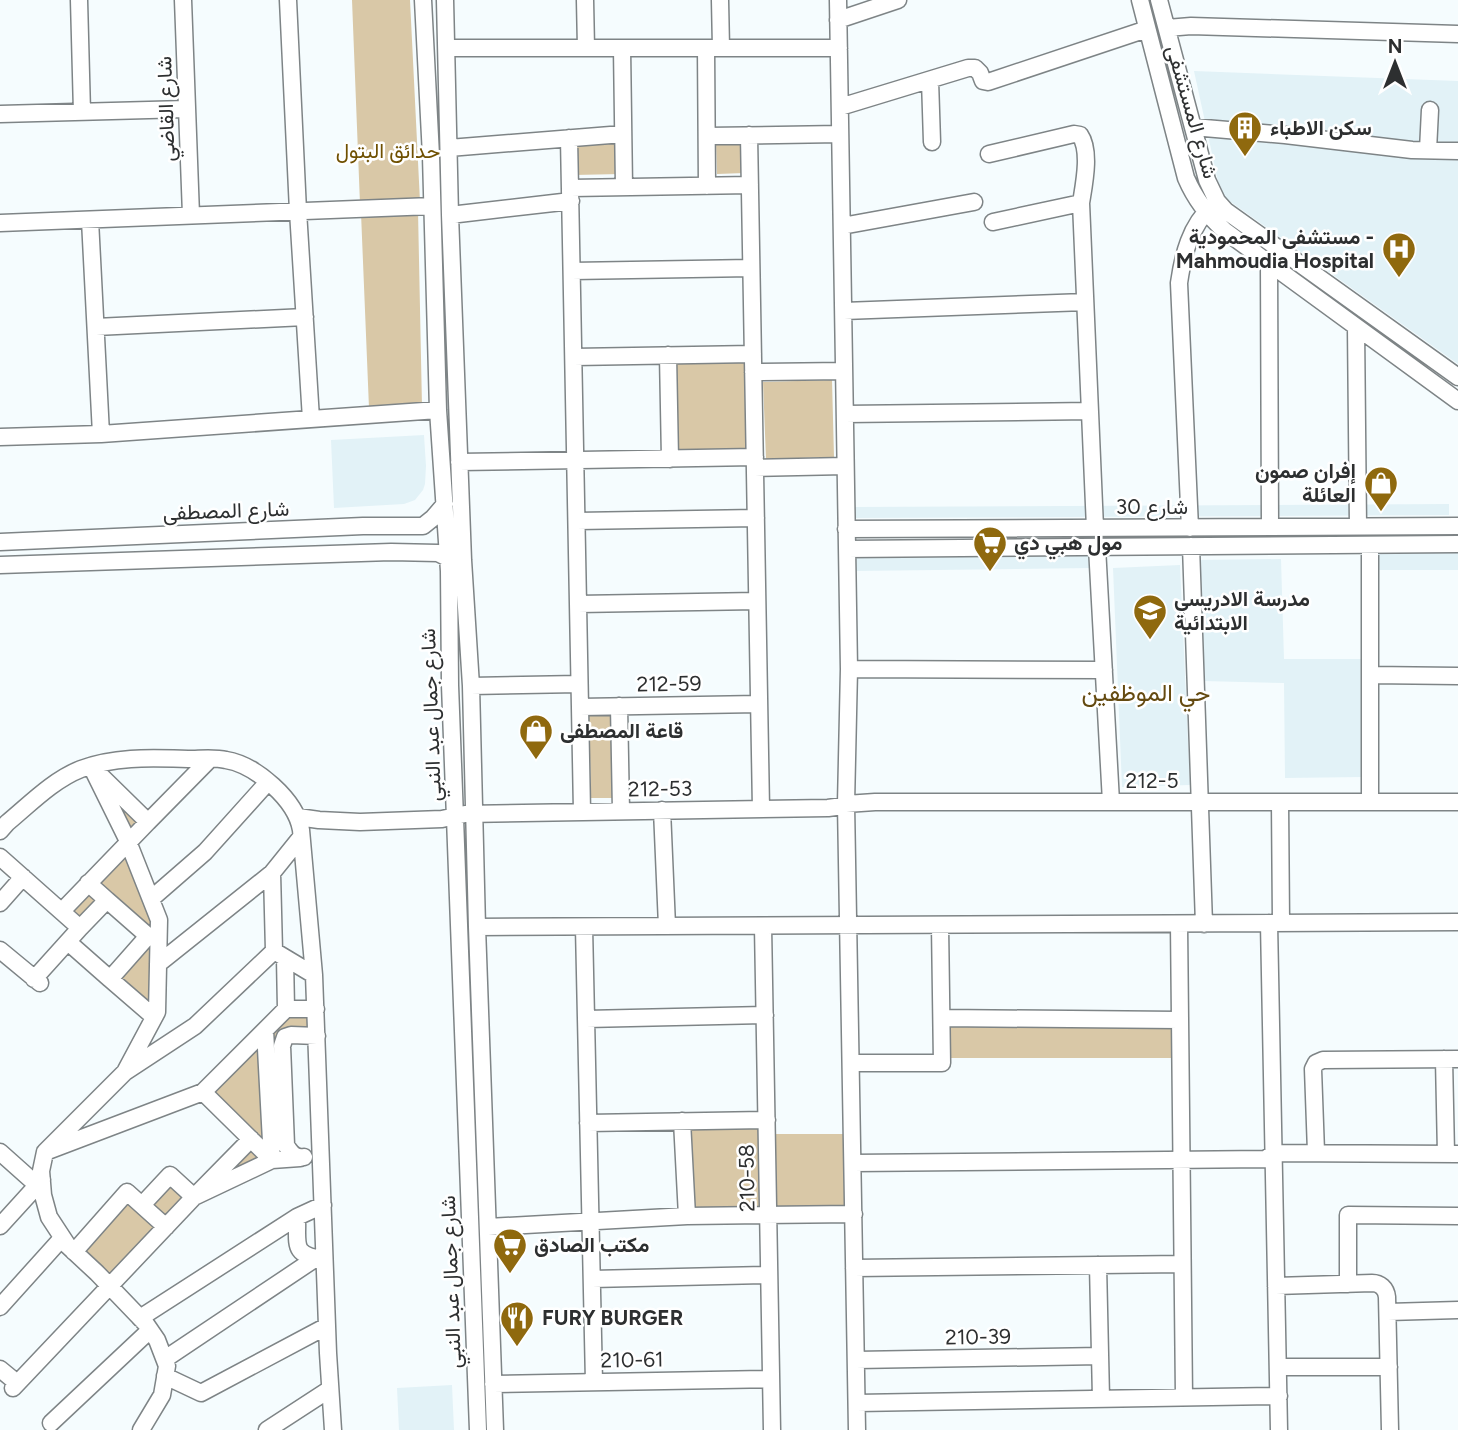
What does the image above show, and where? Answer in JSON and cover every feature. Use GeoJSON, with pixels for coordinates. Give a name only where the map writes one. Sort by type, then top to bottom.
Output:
{"type":"FeatureCollection","features":[{"type":"Feature","properties":{"kind":"street"},"geometry":{"type":"LineString","coordinates":[[79,0],[82,112]]}},
{"type":"Feature","properties":{"kind":"street","name":"شارع القاضي"},"geometry":{"type":"LineString","coordinates":[[183,0],[191,215]]}},
{"type":"Feature","properties":{"kind":"street"},"geometry":{"type":"LineString","coordinates":[[288,0],[311,419]]}},
{"type":"Feature","properties":{"kind":"street","name":"شارع جمال عبد النبي"},"geometry":{"type":"LineString","coordinates":[[423,0],[442,473],[471,686],[473,814],[495,1430]]}},
{"type":"Feature","properties":{"kind":"street","name":"شارع جمال عبد النبي"},"geometry":{"type":"LineString","coordinates":[[445,0],[459,468],[450,685],[478,1430]]}},
{"type":"Feature","properties":{"kind":"street"},"geometry":{"type":"LineString","coordinates":[[585,0],[586,48]]}},
{"type":"Feature","properties":{"kind":"street"},"geometry":{"type":"LineString","coordinates":[[708,186],[707,136],[713,48],[720,0]]}},
{"type":"Feature","properties":{"kind":"street"},"geometry":{"type":"LineString","coordinates":[[838,0],[849,669],[846,804],[857,1430]]}},
{"type":"Feature","properties":{"kind":"street"},"geometry":{"type":"LineString","coordinates":[[838,20],[898,0]]}},
{"type":"Feature","properties":{"kind":"street","name":"شارع المستشفى"},"geometry":{"type":"LineString","coordinates":[[1140,0],[1186,178],[1197,200],[1226,211],[1458,377]]}},
{"type":"Feature","properties":{"kind":"street","name":"شارع المستشفى"},"geometry":{"type":"LineString","coordinates":[[1159,0],[1209,185],[1212,206],[1225,231],[1458,401]]}},
{"type":"Feature","properties":{"kind":"street"},"geometry":{"type":"LineString","coordinates":[[1167,28],[1191,26],[1458,34]]}},
{"type":"Feature","properties":{"kind":"street"},"geometry":{"type":"LineString","coordinates":[[840,107],[968,68],[975,68],[981,79],[988,82],[1147,29]]}},
{"type":"Feature","properties":{"kind":"street"},"geometry":{"type":"LineString","coordinates":[[447,48],[839,48]]}},
{"type":"Feature","properties":{"kind":"street"},"geometry":{"type":"LineString","coordinates":[[622,48],[624,187]]}},
{"type":"Feature","properties":{"kind":"street"},"geometry":{"type":"LineString","coordinates":[[930,80],[932,142]]}},
{"type":"Feature","properties":{"kind":"street"},"geometry":{"type":"LineString","coordinates":[[0,114],[186,109]]}},
{"type":"Feature","properties":{"kind":"street"},"geometry":{"type":"LineString","coordinates":[[1428,150],[1430,110]]}},
{"type":"Feature","properties":{"kind":"street"},"geometry":{"type":"LineString","coordinates":[[1194,127],[1412,150],[1458,150]]}},
{"type":"Feature","properties":{"kind":"street"},"geometry":{"type":"LineString","coordinates":[[449,148],[623,134]]}},
{"type":"Feature","properties":{"kind":"street"},"geometry":{"type":"LineString","coordinates":[[707,136],[840,134]]}},
{"type":"Feature","properties":{"kind":"street"},"geometry":{"type":"LineString","coordinates":[[989,154],[1074,134],[1080,135],[1084,140],[1082,203],[1097,528],[1091,536],[1097,547],[1111,802]]}},
{"type":"Feature","properties":{"kind":"street"},"geometry":{"type":"LineString","coordinates":[[749,135],[761,809]]}},
{"type":"Feature","properties":{"kind":"street"},"geometry":{"type":"LineString","coordinates":[[569,138],[582,811]]}},
{"type":"Feature","properties":{"kind":"street"},"geometry":{"type":"LineString","coordinates":[[450,215],[624,187],[750,185]]}},
{"type":"Feature","properties":{"kind":"street"},"geometry":{"type":"LineString","coordinates":[[842,226],[974,202]]}},
{"type":"Feature","properties":{"kind":"street"},"geometry":{"type":"LineString","coordinates":[[993,222],[1082,203]]}},
{"type":"Feature","properties":{"kind":"street"},"geometry":{"type":"LineString","coordinates":[[0,223],[432,206]]}},
{"type":"Feature","properties":{"kind":"street"},"geometry":{"type":"LineString","coordinates":[[1190,527],[1179,283],[1185,249],[1192,233],[1212,206]]}},
{"type":"Feature","properties":{"kind":"street"},"geometry":{"type":"LineString","coordinates":[[90,220],[101,434]]}},
{"type":"Feature","properties":{"kind":"street"},"geometry":{"type":"LineString","coordinates":[[1269,262],[1270,527]]}},
{"type":"Feature","properties":{"kind":"street"},"geometry":{"type":"LineString","coordinates":[[572,271],[751,268]]}},
{"type":"Feature","properties":{"kind":"street"},"geometry":{"type":"LineString","coordinates":[[844,312],[1086,302]]}},
{"type":"Feature","properties":{"kind":"street"},"geometry":{"type":"LineString","coordinates":[[96,327],[305,317]]}},
{"type":"Feature","properties":{"kind":"street"},"geometry":{"type":"LineString","coordinates":[[1356,327],[1358,527]]}},
{"type":"Feature","properties":{"kind":"street"},"geometry":{"type":"LineString","coordinates":[[574,357],[753,354]]}},
{"type":"Feature","properties":{"kind":"street"},"geometry":{"type":"LineString","coordinates":[[668,355],[670,459]]}},
{"type":"Feature","properties":{"kind":"street"},"geometry":{"type":"LineString","coordinates":[[753,372],[844,371]]}},
{"type":"Feature","properties":{"kind":"street"},"geometry":{"type":"LineString","coordinates":[[0,437],[101,434],[438,410]]}},
{"type":"Feature","properties":{"kind":"street"},"geometry":{"type":"LineString","coordinates":[[845,414],[1090,411]]}},
{"type":"Feature","properties":{"kind":"street"},"geometry":{"type":"LineString","coordinates":[[442,473],[459,468],[575,460],[670,459],[845,466]]}},
{"type":"Feature","properties":{"kind":"street","name":"شارع المصطفى"},"geometry":{"type":"LineString","coordinates":[[0,542],[423,526],[445,504]]}},
{"type":"Feature","properties":{"kind":"street"},"geometry":{"type":"LineString","coordinates":[[577,521],[756,518]]}},
{"type":"Feature","properties":{"kind":"street","name":"شارع 30"},"geometry":{"type":"LineString","coordinates":[[846,529],[1458,526]]}},
{"type":"Feature","properties":{"kind":"street"},"geometry":{"type":"LineString","coordinates":[[864,529],[856,532],[854,538],[857,546],[864,549]]}},
{"type":"Feature","properties":{"kind":"street","name":"شارع 30"},"geometry":{"type":"LineString","coordinates":[[847,549],[1458,544]]}},
{"type":"Feature","properties":{"kind":"street"},"geometry":{"type":"LineString","coordinates":[[1370,545],[1370,801]]}},
{"type":"Feature","properties":{"kind":"street"},"geometry":{"type":"LineString","coordinates":[[1191,546],[1203,924]]}},
{"type":"Feature","properties":{"kind":"street"},"geometry":{"type":"LineString","coordinates":[[0,565],[391,552],[438,553],[455,559]]}},
{"type":"Feature","properties":{"kind":"street"},"geometry":{"type":"LineString","coordinates":[[578,604],[757,601]]}},
{"type":"Feature","properties":{"kind":"street"},"geometry":{"type":"LineString","coordinates":[[849,669],[1104,670]]}},
{"type":"Feature","properties":{"kind":"street"},"geometry":{"type":"LineString","coordinates":[[1370,675],[1458,676]]}},
{"type":"Feature","properties":{"kind":"street"},"geometry":{"type":"LineString","coordinates":[[471,686],[579,684]]}},
{"type":"Feature","properties":{"kind":"street","name":"212-59"},"geometry":{"type":"LineString","coordinates":[[580,707],[759,704]]}},
{"type":"Feature","properties":{"kind":"street"},"geometry":{"type":"LineString","coordinates":[[619,706],[621,811]]}},
{"type":"Feature","properties":{"kind":"street"},"geometry":{"type":"LineString","coordinates":[[2,823],[63,778],[90,766],[129,758],[225,759],[257,773],[289,804],[298,817],[316,1009],[323,1205],[320,1258],[333,1430]]}},
{"type":"Feature","properties":{"kind":"street"},"geometry":{"type":"LineString","coordinates":[[62,911],[210,759]]}},
{"type":"Feature","properties":{"kind":"street"},"geometry":{"type":"LineString","coordinates":[[90,766],[148,822]]}},
{"type":"Feature","properties":{"kind":"street"},"geometry":{"type":"LineString","coordinates":[[90,766],[128,842],[159,920],[110,979]]}},
{"type":"Feature","properties":{"kind":"street"},"geometry":{"type":"LineString","coordinates":[[151,899],[205,852],[268,782]]}},
{"type":"Feature","properties":{"kind":"street"},"geometry":{"type":"LineString","coordinates":[[1279,1430],[1273,1153],[1275,923],[1280,802]]}},
{"type":"Feature","properties":{"kind":"street","name":"212-5"},"geometry":{"type":"LineString","coordinates":[[846,804],[1458,802]]}},
{"type":"Feature","properties":{"kind":"street","name":"212-53"},"geometry":{"type":"LineString","coordinates":[[298,817],[360,822],[442,819],[473,814],[828,808],[846,804]]}},
{"type":"Feature","properties":{"kind":"street"},"geometry":{"type":"LineString","coordinates":[[662,810],[667,926]]}},
{"type":"Feature","properties":{"kind":"street"},"geometry":{"type":"LineString","coordinates":[[158,964],[272,873],[301,837]]}},
{"type":"Feature","properties":{"kind":"street"},"geometry":{"type":"LineString","coordinates":[[0,857],[80,928]]}},
{"type":"Feature","properties":{"kind":"street"},"geometry":{"type":"LineString","coordinates":[[272,873],[286,1009]]}},
{"type":"Feature","properties":{"kind":"street"},"geometry":{"type":"LineString","coordinates":[[0,903],[23,877]]}},
{"type":"Feature","properties":{"kind":"street"},"geometry":{"type":"LineString","coordinates":[[88,883],[107,900],[153,930],[158,964],[157,1012],[125,1072]]}},
{"type":"Feature","properties":{"kind":"street"},"geometry":{"type":"LineString","coordinates":[[0,950],[37,981],[80,928],[107,900]]}},
{"type":"Feature","properties":{"kind":"street"},"geometry":{"type":"LineString","coordinates":[[477,927],[1458,922]]}},
{"type":"Feature","properties":{"kind":"street"},"geometry":{"type":"LineString","coordinates":[[1179,924],[1184,1397]]}},
{"type":"Feature","properties":{"kind":"street"},"geometry":{"type":"LineString","coordinates":[[851,1063],[942,1063],[940,925]]}},
{"type":"Feature","properties":{"kind":"street","name":"210-58"},"geometry":{"type":"LineString","coordinates":[[763,926],[772,1430]]}},
{"type":"Feature","properties":{"kind":"street"},"geometry":{"type":"LineString","coordinates":[[584,927],[594,1382]]}},
{"type":"Feature","properties":{"kind":"street"},"geometry":{"type":"LineString","coordinates":[[68,942],[154,1017]]}},
{"type":"Feature","properties":{"kind":"street"},"geometry":{"type":"LineString","coordinates":[[280,954],[314,975]]}},
{"type":"Feature","properties":{"kind":"street"},"geometry":{"type":"LineString","coordinates":[[141,1430],[162,1395],[167,1366],[165,1359],[157,1340],[145,1324],[74,1252],[49,1217],[40,1182],[45,1152],[125,1072],[195,1026],[280,954]]}},
{"type":"Feature","properties":{"kind":"street"},"geometry":{"type":"LineString","coordinates":[[45,1152],[203,1092],[286,1009],[316,1009]]}},
{"type":"Feature","properties":{"kind":"street"},"geometry":{"type":"LineString","coordinates":[[586,1019],[765,1015]]}},
{"type":"Feature","properties":{"kind":"street"},"geometry":{"type":"LineString","coordinates":[[942,1018],[1179,1020]]}},
{"type":"Feature","properties":{"kind":"street"},"geometry":{"type":"LineString","coordinates":[[265,1030],[272,1160]]}},
{"type":"Feature","properties":{"kind":"street"},"geometry":{"type":"LineString","coordinates":[[300,1158],[290,1154],[286,1145],[282,1046],[285,1037],[291,1035],[317,1035]]}},
{"type":"Feature","properties":{"kind":"street"},"geometry":{"type":"LineString","coordinates":[[853,1163],[1266,1159],[1273,1153],[1316,1152],[1452,1154],[1451,1059],[1323,1060],[1316,1063],[1313,1069],[1316,1152]]}},
{"type":"Feature","properties":{"kind":"street"},"geometry":{"type":"LineString","coordinates":[[203,1092],[272,1160]]}},
{"type":"Feature","properties":{"kind":"street"},"geometry":{"type":"LineString","coordinates":[[588,1123],[766,1120]]}},
{"type":"Feature","properties":{"kind":"street"},"geometry":{"type":"LineString","coordinates":[[682,1121],[687,1216]]}},
{"type":"Feature","properties":{"kind":"street"},"geometry":{"type":"LineString","coordinates":[[0,1369],[15,1386],[251,1139]]}},
{"type":"Feature","properties":{"kind":"street"},"geometry":{"type":"LineString","coordinates":[[0,1152],[40,1182]]}},
{"type":"Feature","properties":{"kind":"street"},"geometry":{"type":"LineString","coordinates":[[194,1197],[272,1160],[321,1154]]}},
{"type":"Feature","properties":{"kind":"street"},"geometry":{"type":"LineString","coordinates":[[142,1205],[170,1175],[194,1197]]}},
{"type":"Feature","properties":{"kind":"street"},"geometry":{"type":"LineString","coordinates":[[0,1226],[40,1182]]}},
{"type":"Feature","properties":{"kind":"street"},"geometry":{"type":"LineString","coordinates":[[74,1252],[127,1192],[166,1227]]}},
{"type":"Feature","properties":{"kind":"street"},"geometry":{"type":"LineString","coordinates":[[51,1423],[145,1324],[297,1217],[323,1205]]}},
{"type":"Feature","properties":{"kind":"street"},"geometry":{"type":"LineString","coordinates":[[488,1227],[687,1216],[854,1214]]}},
{"type":"Feature","properties":{"kind":"street"},"geometry":{"type":"LineString","coordinates":[[1348,1283],[1348,1215],[1458,1216]]}},
{"type":"Feature","properties":{"kind":"street"},"geometry":{"type":"LineString","coordinates":[[297,1217],[298,1245],[301,1252],[307,1257],[320,1258]]}},
{"type":"Feature","properties":{"kind":"street"},"geometry":{"type":"LineString","coordinates":[[0,1307],[62,1238]]}},
{"type":"Feature","properties":{"kind":"street"},"geometry":{"type":"LineString","coordinates":[[165,1359],[320,1258]]}},
{"type":"Feature","properties":{"kind":"street"},"geometry":{"type":"LineString","coordinates":[[854,1268],[1182,1264]]}},
{"type":"Feature","properties":{"kind":"street"},"geometry":{"type":"LineString","coordinates":[[1098,1265],[1101,1398]]}},
{"type":"Feature","properties":{"kind":"street"},"geometry":{"type":"LineString","coordinates":[[592,1279],[769,1275]]}},
{"type":"Feature","properties":{"kind":"street"},"geometry":{"type":"LineString","coordinates":[[1276,1286],[1376,1283],[1382,1287],[1386,1293],[1388,1312],[1390,1430]]}},
{"type":"Feature","properties":{"kind":"street"},"geometry":{"type":"LineString","coordinates":[[1388,1312],[1458,1310]]}},
{"type":"Feature","properties":{"kind":"street"},"geometry":{"type":"LineString","coordinates":[[165,1376],[201,1393],[327,1326]]}},
{"type":"Feature","properties":{"kind":"street","name":"210-39"},"geometry":{"type":"LineString","coordinates":[[856,1360],[1100,1356]]}},
{"type":"Feature","properties":{"kind":"street"},"geometry":{"type":"LineString","coordinates":[[1278,1367],[1389,1367]]}},
{"type":"Feature","properties":{"kind":"street","name":"210-61"},"geometry":{"type":"LineString","coordinates":[[493,1384],[771,1379]]}},
{"type":"Feature","properties":{"kind":"street"},"geometry":{"type":"LineString","coordinates":[[267,1430],[330,1389]]}},
{"type":"Feature","properties":{"kind":"street"},"geometry":{"type":"LineString","coordinates":[[857,1402],[1279,1396]]}},
{"type":"Feature","properties":{"kind":"shaded area","name":"مستشفى المحمودية - Mahmoudia Hospital"},"geometry":{"type":"Polygon","coordinates":[[[1194,71],[1458,81],[1458,364],[1221,195],[1194,71]]]}},
{"type":"Feature","properties":{"kind":"shaded area"},"geometry":{"type":"Polygon","coordinates":[[[424,435],[425,484],[415,500],[404,504],[334,508],[331,440],[424,435]]]}},
{"type":"Feature","properties":{"kind":"shaded area"},"geometry":{"type":"Polygon","coordinates":[[[1449,504],[1449,515],[853,518],[853,507],[1449,504]]]}},
{"type":"Feature","properties":{"kind":"shaded area"},"geometry":{"type":"Polygon","coordinates":[[[1091,553],[1091,568],[855,571],[855,555],[1091,553]]]}},
{"type":"Feature","properties":{"kind":"shaded area"},"geometry":{"type":"Polygon","coordinates":[[[1376,553],[1458,553],[1458,570],[1376,570],[1376,553]]]}},
{"type":"Feature","properties":{"kind":"shaded area"},"geometry":{"type":"Polygon","coordinates":[[[1281,559],[1284,659],[1362,659],[1363,777],[1285,778],[1284,683],[1203,681],[1197,560],[1281,559]]]}},
{"type":"Feature","properties":{"kind":"shaded area","name":"مدرسة الادريسي الابتدائية"},"geometry":{"type":"Polygon","coordinates":[[[1180,565],[1190,785],[1122,787],[1113,568],[1180,565]]]}},
{"type":"Feature","properties":{"kind":"shaded area"},"geometry":{"type":"Polygon","coordinates":[[[452,1385],[454,1430],[399,1430],[397,1388],[452,1385]]]}},
{"type":"Feature","properties":{"kind":"green space","name":"حدائق البتول"},"geometry":{"type":"Polygon","coordinates":[[[352,0],[410,0],[420,202],[360,204],[352,0]]]}},
{"type":"Feature","properties":{"kind":"green space"},"geometry":{"type":"Polygon","coordinates":[[[574,140],[620,140],[621,174],[574,175],[574,140]]]}},
{"type":"Feature","properties":{"kind":"green space"},"geometry":{"type":"Polygon","coordinates":[[[716,142],[744,142],[745,173],[717,174],[716,142]]]}},
{"type":"Feature","properties":{"kind":"green space","name":"حدائق البتول"},"geometry":{"type":"Polygon","coordinates":[[[418,211],[422,406],[369,408],[361,213],[418,211]]]}},
{"type":"Feature","properties":{"kind":"green space"},"geometry":{"type":"Polygon","coordinates":[[[746,359],[748,451],[675,453],[673,361],[746,359]]]}},
{"type":"Feature","properties":{"kind":"green space"},"geometry":{"type":"Polygon","coordinates":[[[832,380],[834,457],[766,459],[763,382],[832,380]]]}},
{"type":"Feature","properties":{"kind":"green space"},"geometry":{"type":"Polygon","coordinates":[[[589,712],[612,712],[614,798],[591,798],[589,712]]]}},
{"type":"Feature","properties":{"kind":"green space"},"geometry":{"type":"Polygon","coordinates":[[[91,766],[148,822],[129,842],[159,924],[157,1012],[110,979],[148,937],[107,899],[80,928],[62,911],[128,842],[91,766]]]}},
{"type":"Feature","properties":{"kind":"green space"},"geometry":{"type":"Polygon","coordinates":[[[286,1009],[316,1009],[317,1036],[285,1037],[291,1154],[194,1197],[110,1286],[74,1252],[127,1192],[142,1205],[170,1175],[193,1197],[251,1139],[203,1092],[286,1009]]]}},
{"type":"Feature","properties":{"kind":"green space"},"geometry":{"type":"Polygon","coordinates":[[[951,1026],[1172,1026],[1172,1058],[951,1058],[951,1026]]]}},
{"type":"Feature","properties":{"kind":"green space"},"geometry":{"type":"Polygon","coordinates":[[[758,1128],[760,1210],[692,1212],[690,1130],[758,1128]]]}},
{"type":"Feature","properties":{"kind":"green space"},"geometry":{"type":"Polygon","coordinates":[[[774,1134],[846,1134],[847,1208],[775,1209],[774,1134]]]}},
{"type":"Feature","properties":{"kind":"place","name":"سكن الاطباء"},"geometry":{"type":"Point","coordinates":[1245,158]}},
{"type":"Feature","properties":{"kind":"place","name":"مستشفى المحمودية - Mahmoudia Hospital"},"geometry":{"type":"Point","coordinates":[1399,279]}},
{"type":"Feature","properties":{"kind":"place","name":"إفران صمون العائلة"},"geometry":{"type":"Point","coordinates":[1381,513]}},
{"type":"Feature","properties":{"kind":"place","name":"مول هبي دي"},"geometry":{"type":"Point","coordinates":[990,573]}},
{"type":"Feature","properties":{"kind":"place","name":"مدرسة الادريسي الابتدائية"},"geometry":{"type":"Point","coordinates":[1150,641]}},
{"type":"Feature","properties":{"kind":"place","name":"قاعة المصطفى"},"geometry":{"type":"Point","coordinates":[536,761]}},
{"type":"Feature","properties":{"kind":"place","name":"مكتب الصادق"},"geometry":{"type":"Point","coordinates":[510,1275]}},
{"type":"Feature","properties":{"kind":"place","name":"FURY BURGER"},"geometry":{"type":"Point","coordinates":[517,1348]}},
{"type":"Feature","properties":{"kind":"district","name":"حي الموظفين"},"geometry":{"type":"Point","coordinates":[1146,693]}}]}
